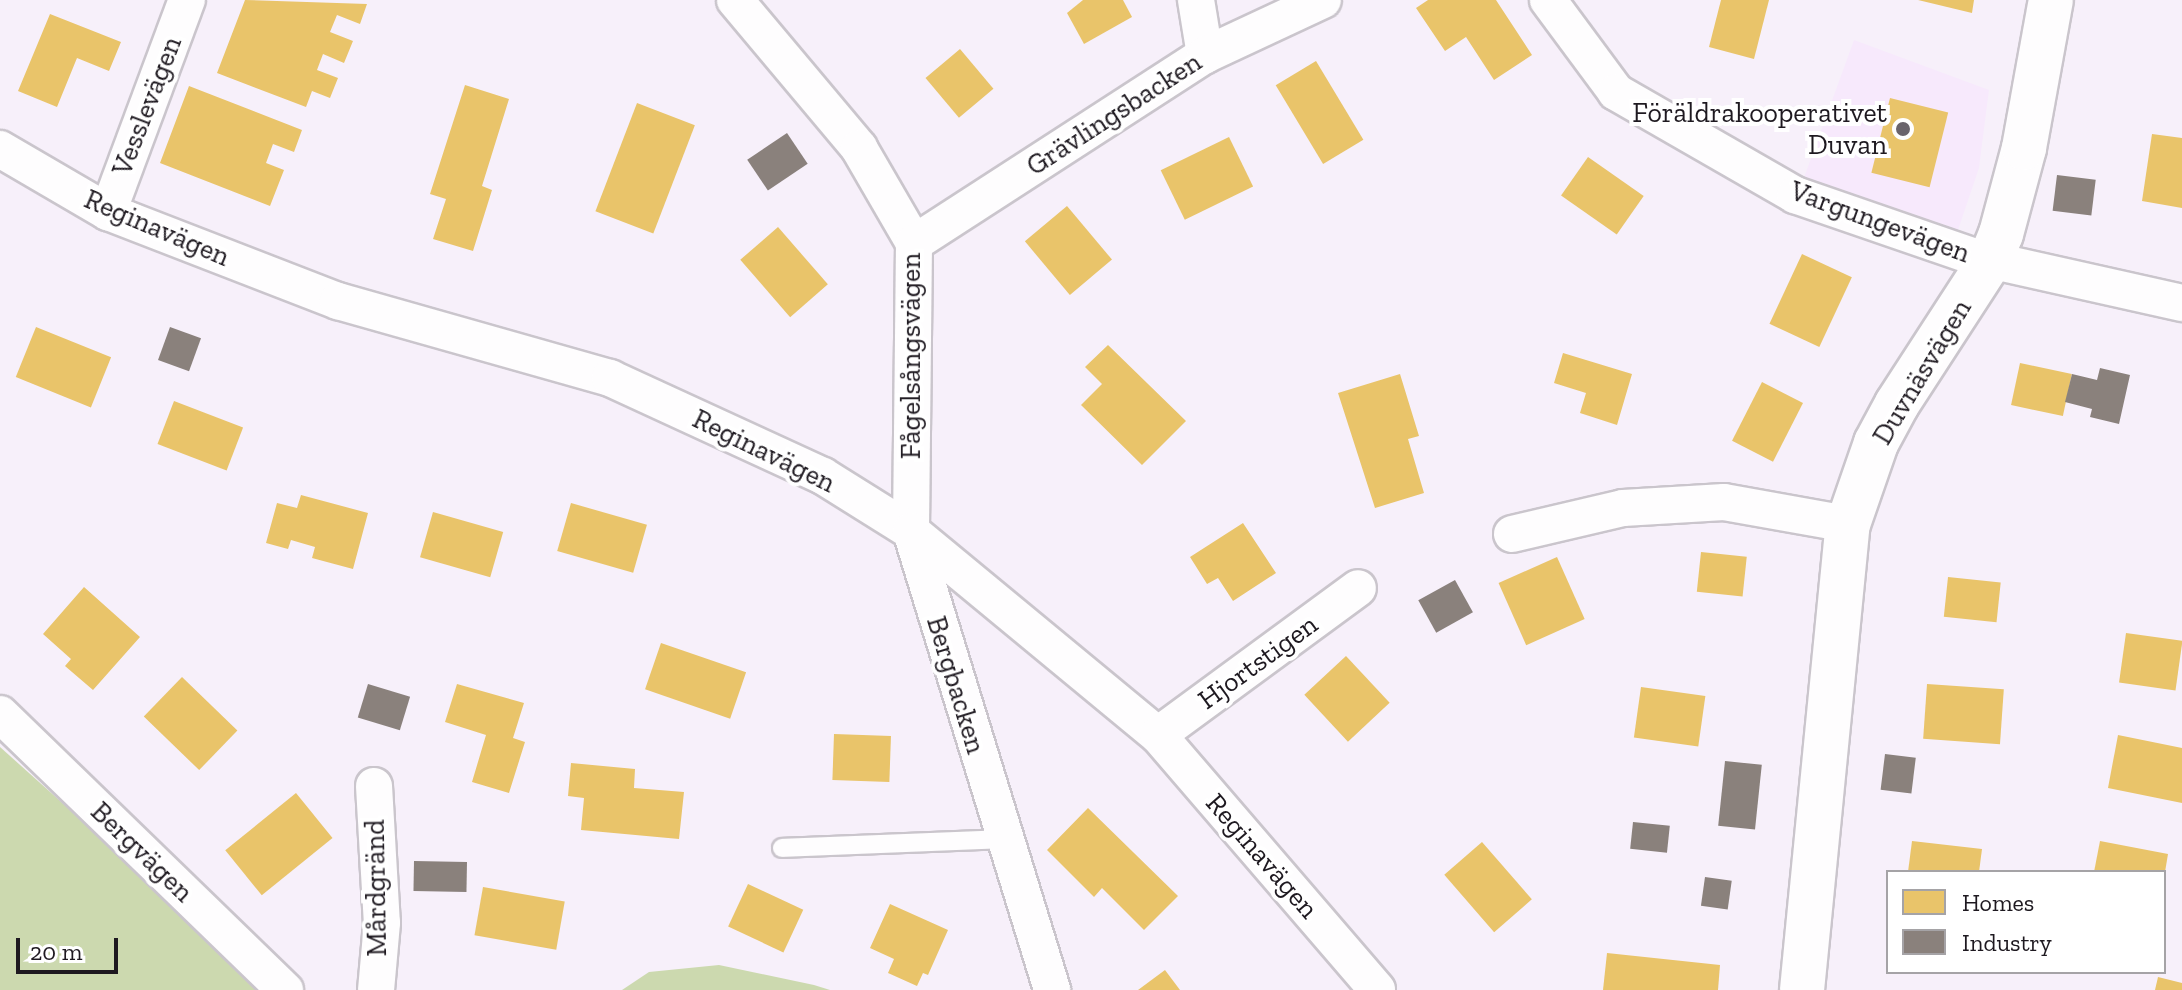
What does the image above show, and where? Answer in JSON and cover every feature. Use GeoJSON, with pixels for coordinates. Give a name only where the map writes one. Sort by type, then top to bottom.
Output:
{"type":"FeatureCollection","features":[{"type":"Feature","properties":{"kind":"street","name":"Vesslevägen"},"geometry":{"type":"LineString","coordinates":[[108,212],[187,0]]}},
{"type":"Feature","properties":{"kind":"street","name":"Fågelsångsvägen"},"geometry":{"type":"LineString","coordinates":[[735,0],[859,148],[914,243],[911,531]]}},
{"type":"Feature","properties":{"kind":"street"},"geometry":{"type":"LineString","coordinates":[[1196,0],[1205,55]]}},
{"type":"Feature","properties":{"kind":"street","name":"Grävlingsbacken"},"geometry":{"type":"LineString","coordinates":[[914,243],[1205,55],[1323,0]]}},
{"type":"Feature","properties":{"kind":"street","name":"Vargungevägen"},"geometry":{"type":"LineString","coordinates":[[1548,0],[1616,92],[1795,195],[1990,261],[2182,303]]}},
{"type":"Feature","properties":{"kind":"street","name":"Duvnäsvägen"},"geometry":{"type":"LineString","coordinates":[[1802,990],[1848,524],[1876,443],[1897,404],[1990,261],[2024,148],[2051,0]]}},
{"type":"Feature","properties":{"kind":"street","name":"Reginavägen"},"geometry":{"type":"LineString","coordinates":[[0,149],[108,212],[338,301],[610,378],[823,476],[911,531],[1158,735],[1377,990]]}},
{"type":"Feature","properties":{"kind":"street"},"geometry":{"type":"LineString","coordinates":[[1512,534],[1623,508],[1724,502],[1848,524]]}},
{"type":"Feature","properties":{"kind":"street","name":"Bergbacken"},"geometry":{"type":"LineString","coordinates":[[911,531],[1052,990]]}},
{"type":"Feature","properties":{"kind":"street","name":"Hjortstigen"},"geometry":{"type":"LineString","coordinates":[[1158,735],[1358,588]]}},
{"type":"Feature","properties":{"kind":"street","name":"Bergvägen"},"geometry":{"type":"LineString","coordinates":[[0,714],[285,990]]}},
{"type":"Feature","properties":{"kind":"street","name":"Mårdgränd"},"geometry":{"type":"LineString","coordinates":[[374,786],[382,923],[376,990]]}},
{"type":"Feature","properties":{"kind":"lane"},"geometry":{"type":"LineString","coordinates":[[782,848],[1004,839]]}},
{"type":"Feature","properties":{"kind":"shaded area","name":"Föräldrakooperativet Duvan"},"geometry":{"type":"Polygon","coordinates":[[[1854,40],[1989,90],[1979,168],[1957,233],[1802,183],[1854,40]]]}},
{"type":"Feature","properties":{"kind":"green space"},"geometry":{"type":"Polygon","coordinates":[[[0,747],[145,877],[261,990],[0,990],[0,747]]]}},
{"type":"Feature","properties":{"kind":"green space"},"geometry":{"type":"Polygon","coordinates":[[[719,965],[830,990],[622,990],[649,972],[719,965]]]}},
{"type":"Feature","properties":{"kind":"building: Homes"},"geometry":{"type":"Polygon","coordinates":[[[245,0],[367,4],[360,24],[337,15],[330,32],[353,41],[344,63],[323,54],[317,70],[338,78],[330,98],[312,91],[306,107],[217,73],[245,0]]]}},
{"type":"Feature","properties":{"kind":"building: Homes"},"geometry":{"type":"Polygon","coordinates":[[[1083,0],[1123,0],[1132,17],[1084,44],[1067,13],[1083,0]]]}},
{"type":"Feature","properties":{"kind":"building: Homes"},"geometry":{"type":"Polygon","coordinates":[[[1428,0],[1496,0],[1532,55],[1494,80],[1466,37],[1445,51],[1416,8],[1428,0]]]}},
{"type":"Feature","properties":{"kind":"building: Homes"},"geometry":{"type":"Polygon","coordinates":[[[1721,0],[1769,0],[1754,59],[1709,47],[1721,0]]]}},
{"type":"Feature","properties":{"kind":"building: Homes"},"geometry":{"type":"Polygon","coordinates":[[[1918,0],[1974,0],[1972,13],[1918,0]]]}},
{"type":"Feature","properties":{"kind":"building: Homes"},"geometry":{"type":"Polygon","coordinates":[[[50,14],[121,42],[109,71],[77,58],[57,107],[18,91],[50,14]]]}},
{"type":"Feature","properties":{"kind":"building: Homes"},"geometry":{"type":"Polygon","coordinates":[[[960,49],[993,89],[959,118],[926,78],[960,49]]]}},
{"type":"Feature","properties":{"kind":"building: Homes"},"geometry":{"type":"Polygon","coordinates":[[[1316,61],[1363,140],[1323,164],[1276,85],[1316,61]]]}},
{"type":"Feature","properties":{"kind":"building: Homes"},"geometry":{"type":"Polygon","coordinates":[[[465,85],[509,99],[482,186],[492,190],[473,251],[433,239],[446,199],[430,194],[465,85]]]}},
{"type":"Feature","properties":{"kind":"building: Homes"},"geometry":{"type":"Polygon","coordinates":[[[189,86],[302,130],[294,152],[273,144],[266,163],[284,170],[270,206],[160,163],[189,86]]]}},
{"type":"Feature","properties":{"kind":"building: Homes"},"geometry":{"type":"Polygon","coordinates":[[[1890,98],[1948,113],[1930,187],[1871,173],[1890,98]]]}},
{"type":"Feature","properties":{"kind":"building: Homes"},"geometry":{"type":"Polygon","coordinates":[[[637,103],[695,125],[653,234],[595,211],[637,103]]]}},
{"type":"Feature","properties":{"kind":"building: Homes"},"geometry":{"type":"Polygon","coordinates":[[[2152,134],[2182,138],[2182,208],[2142,201],[2152,134]]]}},
{"type":"Feature","properties":{"kind":"building: Homes"},"geometry":{"type":"Polygon","coordinates":[[[1229,137],[1253,186],[1185,220],[1161,170],[1229,137]]]}},
{"type":"Feature","properties":{"kind":"building: Homes"},"geometry":{"type":"Polygon","coordinates":[[[1588,157],[1644,196],[1617,235],[1561,196],[1588,157]]]}},
{"type":"Feature","properties":{"kind":"building: Homes"},"geometry":{"type":"Polygon","coordinates":[[[1067,206],[1112,260],[1070,295],[1025,241],[1067,206]]]}},
{"type":"Feature","properties":{"kind":"building: Homes"},"geometry":{"type":"Polygon","coordinates":[[[778,227],[828,284],[790,317],[740,260],[778,227]]]}},
{"type":"Feature","properties":{"kind":"building: Homes"},"geometry":{"type":"Polygon","coordinates":[[[1802,254],[1852,277],[1819,347],[1769,324],[1802,254]]]}},
{"type":"Feature","properties":{"kind":"building: Homes"},"geometry":{"type":"Polygon","coordinates":[[[36,327],[111,357],[91,407],[16,377],[36,327]]]}},
{"type":"Feature","properties":{"kind":"building: Homes"},"geometry":{"type":"Polygon","coordinates":[[[1108,345],[1186,421],[1142,465],[1081,405],[1102,384],[1085,367],[1108,345]]]}},
{"type":"Feature","properties":{"kind":"building: Homes"},"geometry":{"type":"Polygon","coordinates":[[[1563,353],[1632,374],[1617,425],[1580,413],[1586,393],[1554,383],[1563,353]]]}},
{"type":"Feature","properties":{"kind":"building: Homes"},"geometry":{"type":"Polygon","coordinates":[[[2020,363],[2072,374],[2063,416],[2011,405],[2020,363]]]}},
{"type":"Feature","properties":{"kind":"building: Homes"},"geometry":{"type":"Polygon","coordinates":[[[1400,374],[1419,436],[1408,439],[1424,493],[1375,508],[1338,393],[1400,374]]]}},
{"type":"Feature","properties":{"kind":"building: Homes"},"geometry":{"type":"Polygon","coordinates":[[[1762,382],[1803,403],[1773,462],[1732,441],[1762,382]]]}},
{"type":"Feature","properties":{"kind":"building: Homes"},"geometry":{"type":"Polygon","coordinates":[[[174,401],[243,428],[227,470],[158,444],[174,401]]]}},
{"type":"Feature","properties":{"kind":"building: Homes"},"geometry":{"type":"Polygon","coordinates":[[[301,495],[368,513],[353,569],[312,558],[315,547],[291,540],[288,549],[266,543],[277,503],[297,508],[301,495]]]}},
{"type":"Feature","properties":{"kind":"building: Homes"},"geometry":{"type":"Polygon","coordinates":[[[571,503],[647,525],[633,573],[557,551],[571,503]]]}},
{"type":"Feature","properties":{"kind":"building: Homes"},"geometry":{"type":"Polygon","coordinates":[[[433,512],[503,532],[490,577],[420,557],[433,512]]]}},
{"type":"Feature","properties":{"kind":"building: Homes"},"geometry":{"type":"Polygon","coordinates":[[[1243,523],[1276,573],[1233,601],[1218,578],[1207,584],[1190,557],[1243,523]]]}},
{"type":"Feature","properties":{"kind":"building: Homes"},"geometry":{"type":"Polygon","coordinates":[[[1701,552],[1747,557],[1743,597],[1697,592],[1701,552]]]}},
{"type":"Feature","properties":{"kind":"building: Homes"},"geometry":{"type":"Polygon","coordinates":[[[1557,557],[1585,619],[1526,645],[1499,583],[1557,557]]]}},
{"type":"Feature","properties":{"kind":"building: Homes"},"geometry":{"type":"Polygon","coordinates":[[[1948,577],[2001,583],[1997,622],[1944,617],[1948,577]]]}},
{"type":"Feature","properties":{"kind":"building: Homes"},"geometry":{"type":"Polygon","coordinates":[[[84,587],[140,637],[93,690],[65,666],[71,659],[43,634],[84,587]]]}},
{"type":"Feature","properties":{"kind":"building: Homes"},"geometry":{"type":"Polygon","coordinates":[[[2126,633],[2182,641],[2175,690],[2119,683],[2126,633]]]}},
{"type":"Feature","properties":{"kind":"building: Homes"},"geometry":{"type":"Polygon","coordinates":[[[661,643],[746,672],[730,719],[645,689],[661,643]]]}},
{"type":"Feature","properties":{"kind":"building: Homes"},"geometry":{"type":"Polygon","coordinates":[[[1346,656],[1390,703],[1348,742],[1304,695],[1346,656]]]}},
{"type":"Feature","properties":{"kind":"building: Homes"},"geometry":{"type":"Polygon","coordinates":[[[182,677],[237,730],[199,770],[144,717],[182,677]]]}},
{"type":"Feature","properties":{"kind":"building: Homes"},"geometry":{"type":"Polygon","coordinates":[[[457,684],[524,703],[513,738],[525,742],[509,793],[472,782],[486,735],[445,722],[457,684]]]}},
{"type":"Feature","properties":{"kind":"building: Homes"},"geometry":{"type":"Polygon","coordinates":[[[1927,684],[2004,689],[2000,744],[1923,739],[1927,684]]]}},
{"type":"Feature","properties":{"kind":"building: Homes"},"geometry":{"type":"Polygon","coordinates":[[[1641,687],[1705,696],[1698,747],[1634,738],[1641,687]]]}},
{"type":"Feature","properties":{"kind":"building: Homes"},"geometry":{"type":"Polygon","coordinates":[[[834,734],[891,736],[889,782],[832,780],[834,734]]]}},
{"type":"Feature","properties":{"kind":"building: Homes"},"geometry":{"type":"Polygon","coordinates":[[[2118,735],[2182,748],[2182,803],[2108,788],[2118,735]]]}},
{"type":"Feature","properties":{"kind":"building: Homes"},"geometry":{"type":"Polygon","coordinates":[[[571,763],[635,769],[634,788],[684,792],[679,839],[581,830],[584,798],[568,796],[571,763]]]}},
{"type":"Feature","properties":{"kind":"building: Homes"},"geometry":{"type":"Polygon","coordinates":[[[296,793],[333,838],[262,895],[225,850],[296,793]]]}},
{"type":"Feature","properties":{"kind":"building: Homes"},"geometry":{"type":"Polygon","coordinates":[[[1088,808],[1178,896],[1144,930],[1102,888],[1094,897],[1047,850],[1088,808]]]}},
{"type":"Feature","properties":{"kind":"building: Homes"},"geometry":{"type":"Polygon","coordinates":[[[1912,841],[1982,849],[1979,870],[1908,870],[1912,841]]]}},
{"type":"Feature","properties":{"kind":"building: Homes"},"geometry":{"type":"Polygon","coordinates":[[[2100,841],[2168,854],[2165,870],[2094,870],[2100,841]]]}},
{"type":"Feature","properties":{"kind":"building: Homes"},"geometry":{"type":"Polygon","coordinates":[[[1482,842],[1532,899],[1494,932],[1444,875],[1482,842]]]}},
{"type":"Feature","properties":{"kind":"building: Homes"},"geometry":{"type":"Polygon","coordinates":[[[748,884],[803,910],[783,952],[728,927],[748,884]]]}},
{"type":"Feature","properties":{"kind":"building: Homes"},"geometry":{"type":"Polygon","coordinates":[[[483,887],[565,901],[556,950],[474,935],[483,887]]]}},
{"type":"Feature","properties":{"kind":"building: Homes"},"geometry":{"type":"Polygon","coordinates":[[[890,904],[948,930],[928,975],[923,973],[917,986],[888,973],[894,959],[870,948],[890,904]]]}},
{"type":"Feature","properties":{"kind":"building: Homes"},"geometry":{"type":"Polygon","coordinates":[[[1607,953],[1720,965],[1718,990],[1603,990],[1607,953]]]}},
{"type":"Feature","properties":{"kind":"building: Homes"},"geometry":{"type":"Polygon","coordinates":[[[1165,970],[1180,990],[1138,990],[1165,970]]]}},
{"type":"Feature","properties":{"kind":"building: Homes"},"geometry":{"type":"Polygon","coordinates":[[[2158,977],[2182,983],[2182,990],[2155,990],[2158,977]]]}},
{"type":"Feature","properties":{"kind":"building: Industry"},"geometry":{"type":"Polygon","coordinates":[[[787,133],[808,164],[768,191],[747,160],[787,133]]]}},
{"type":"Feature","properties":{"kind":"building: Industry"},"geometry":{"type":"Polygon","coordinates":[[[2057,175],[2096,180],[2091,215],[2053,211],[2057,175]]]}},
{"type":"Feature","properties":{"kind":"building: Industry"},"geometry":{"type":"Polygon","coordinates":[[[170,327],[201,338],[189,371],[158,360],[170,327]]]}},
{"type":"Feature","properties":{"kind":"building: Industry"},"geometry":{"type":"Polygon","coordinates":[[[2100,368],[2130,375],[2119,424],[2090,417],[2092,409],[2065,402],[2072,374],[2097,380],[2100,368]]]}},
{"type":"Feature","properties":{"kind":"building: Industry"},"geometry":{"type":"Polygon","coordinates":[[[1455,580],[1473,612],[1436,633],[1418,600],[1455,580]]]}},
{"type":"Feature","properties":{"kind":"building: Industry"},"geometry":{"type":"Polygon","coordinates":[[[368,684],[410,697],[400,730],[358,717],[368,684]]]}},
{"type":"Feature","properties":{"kind":"building: Industry"},"geometry":{"type":"Polygon","coordinates":[[[1885,754],[1916,758],[1911,794],[1881,790],[1885,754]]]}},
{"type":"Feature","properties":{"kind":"building: Industry"},"geometry":{"type":"Polygon","coordinates":[[[1725,761],[1762,765],[1755,830],[1718,826],[1725,761]]]}},
{"type":"Feature","properties":{"kind":"building: Industry"},"geometry":{"type":"Polygon","coordinates":[[[1633,822],[1670,826],[1667,853],[1630,849],[1633,822]]]}},
{"type":"Feature","properties":{"kind":"building: Industry"},"geometry":{"type":"Polygon","coordinates":[[[414,861],[467,862],[466,892],[413,891],[414,861]]]}},
{"type":"Feature","properties":{"kind":"building: Industry"},"geometry":{"type":"Polygon","coordinates":[[[1705,877],[1732,881],[1728,909],[1701,906],[1705,877]]]}},
{"type":"Feature","properties":{"kind":"place","name":"Föräldrakooperativet Duvan"},"geometry":{"type":"Point","coordinates":[1903,129]}}]}
